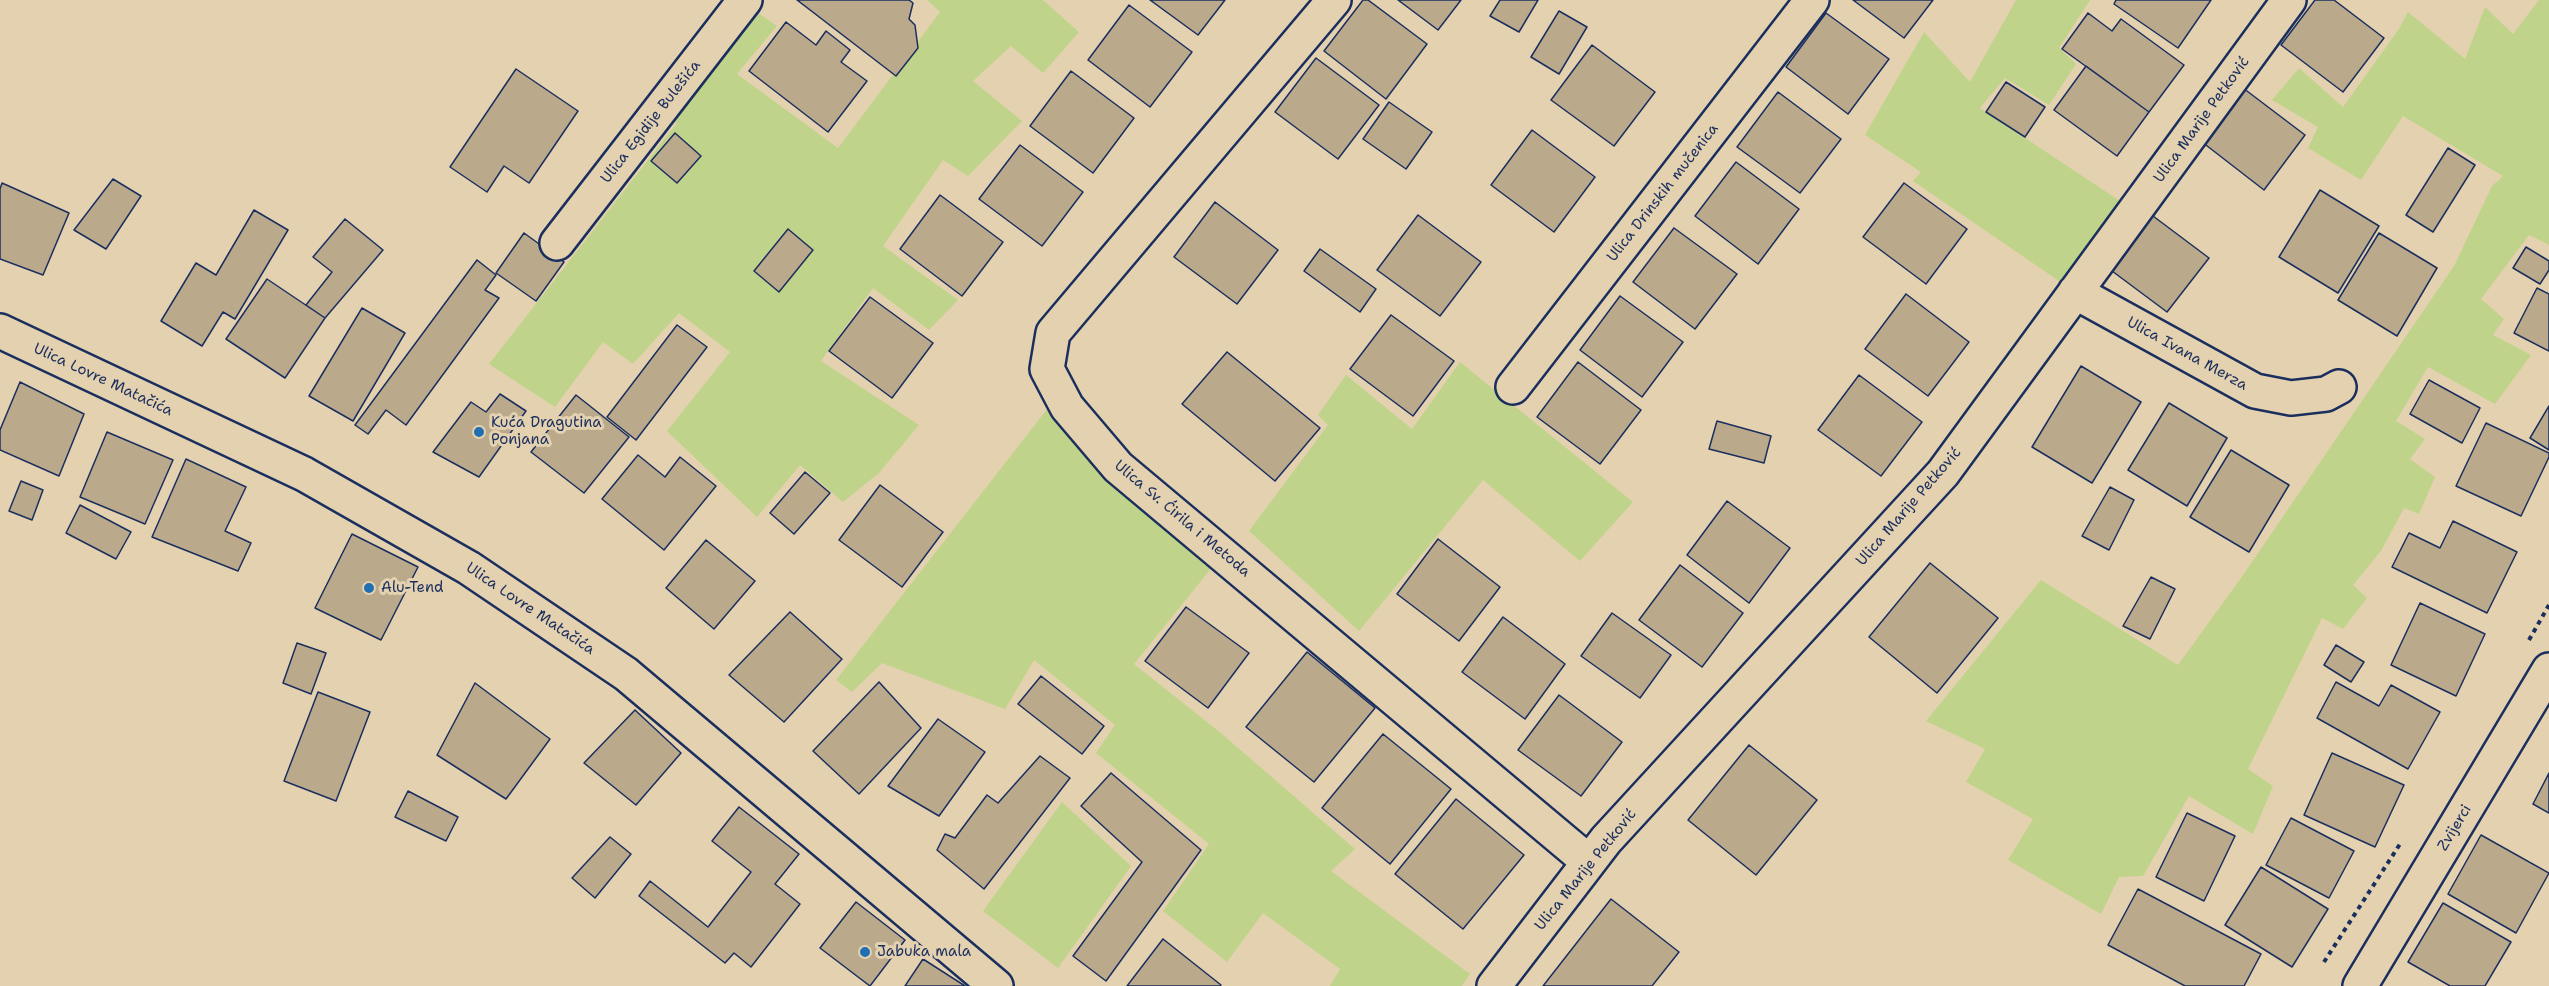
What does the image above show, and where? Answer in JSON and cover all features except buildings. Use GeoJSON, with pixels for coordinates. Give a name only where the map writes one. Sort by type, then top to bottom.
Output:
{"type":"FeatureCollection","features":[{"type":"Feature","properties":{"kind":"street","name":"Ulica Egidije Bulešića"},"geometry":{"type":"LineString","coordinates":[[557,243],[745,0]]}},
{"type":"Feature","properties":{"kind":"street","name":"Ulica Sv. Ćirila i Metoda"},"geometry":{"type":"LineString","coordinates":[[1334,0],[1053,333],[1047,369],[1067,407],[1118,467],[1589,862]]}},
{"type":"Feature","properties":{"kind":"street","name":"Ulica Drinskih mučenica"},"geometry":{"type":"LineString","coordinates":[[1513,387],[1812,0]]}},
{"type":"Feature","properties":{"kind":"street","name":"Ulica Marije Petković"},"geometry":{"type":"LineString","coordinates":[[1494,986],[1606,840],[1943,473],[2289,0]]}},
{"type":"Feature","properties":{"kind":"street","name":"Ulica Ivana Merza"},"geometry":{"type":"LineString","coordinates":[[2075,292],[2255,391],[2291,398],[2326,394],[2339,387]]}},
{"type":"Feature","properties":{"kind":"street","name":"Ulica Lovre Matačića"},"geometry":{"type":"LineString","coordinates":[[0,331],[304,474],[469,568],[626,674],[996,986]]}},
{"type":"Feature","properties":{"kind":"street","name":"Zvijerci"},"geometry":{"type":"LineString","coordinates":[[2360,986],[2549,670]]}},
{"type":"Feature","properties":{"kind":"green space"},"geometry":{"type":"Polygon","coordinates":[[[927,0],[1043,0],[1079,32],[1043,73],[1011,46],[973,81],[1022,121],[968,176],[943,160],[883,246],[958,300],[929,330],[873,288],[821,361],[919,425],[879,473],[843,502],[800,465],[757,517],[667,431],[730,352],[679,313],[633,364],[603,342],[555,407],[489,364],[677,123],[664,116],[748,6],[777,26],[737,74],[838,148],[940,12],[927,0]]]}},
{"type":"Feature","properties":{"kind":"green space"},"geometry":{"type":"Polygon","coordinates":[[[2016,0],[2090,0],[2059,48],[2076,64],[2049,105],[2005,78],[1980,108],[2135,211],[2075,292],[1913,181],[1921,172],[1865,135],[1924,32],[1970,82],[2016,0]]]}},
{"type":"Feature","properties":{"kind":"green space"},"geometry":{"type":"Polygon","coordinates":[[[2539,0],[2549,0],[2549,245],[2529,235],[2481,299],[2504,319],[2493,335],[2531,355],[2495,404],[2428,367],[2396,421],[2425,439],[2410,459],[2435,477],[2419,514],[2404,508],[2381,551],[2353,585],[2367,598],[2343,629],[2322,618],[2248,769],[2273,786],[2253,834],[2189,796],[2143,876],[2119,877],[2101,914],[2008,860],[2033,819],[1966,782],[1985,749],[1926,721],[2041,580],[2178,665],[2241,578],[2454,266],[2492,186],[2503,176],[2403,116],[2361,180],[2308,148],[2318,127],[2272,100],[2299,68],[2343,107],[2399,29],[2408,12],[2465,59],[2485,7],[2513,34],[2539,0]]]}},
{"type":"Feature","properties":{"kind":"green space"},"geometry":{"type":"Polygon","coordinates":[[[1460,362],[1633,502],[1580,561],[1483,480],[1359,631],[1249,531],[1328,425],[1318,415],[1346,375],[1412,429],[1460,362]]]}},
{"type":"Feature","properties":{"kind":"green space"},"geometry":{"type":"Polygon","coordinates":[[[1048,408],[1218,560],[1134,664],[1222,734],[1355,849],[1331,871],[1470,974],[1462,986],[1330,986],[1340,969],[1263,913],[1227,962],[1163,911],[1209,844],[1096,753],[1115,725],[1034,660],[1005,709],[882,663],[852,692],[836,680],[1048,408]]]}},
{"type":"Feature","properties":{"kind":"green space"},"geometry":{"type":"Polygon","coordinates":[[[1062,802],[1131,866],[1058,968],[983,911],[1062,802]]]}},
{"type":"Feature","properties":{"kind":"place","name":"Kuća Dragutina Ponjana"},"geometry":{"type":"Point","coordinates":[479,432]}},
{"type":"Feature","properties":{"kind":"place","name":"Alu-Tend"},"geometry":{"type":"Point","coordinates":[369,588]}},
{"type":"Feature","properties":{"kind":"place","name":"Jabuka mala"},"geometry":{"type":"Point","coordinates":[865,952]}}]}
